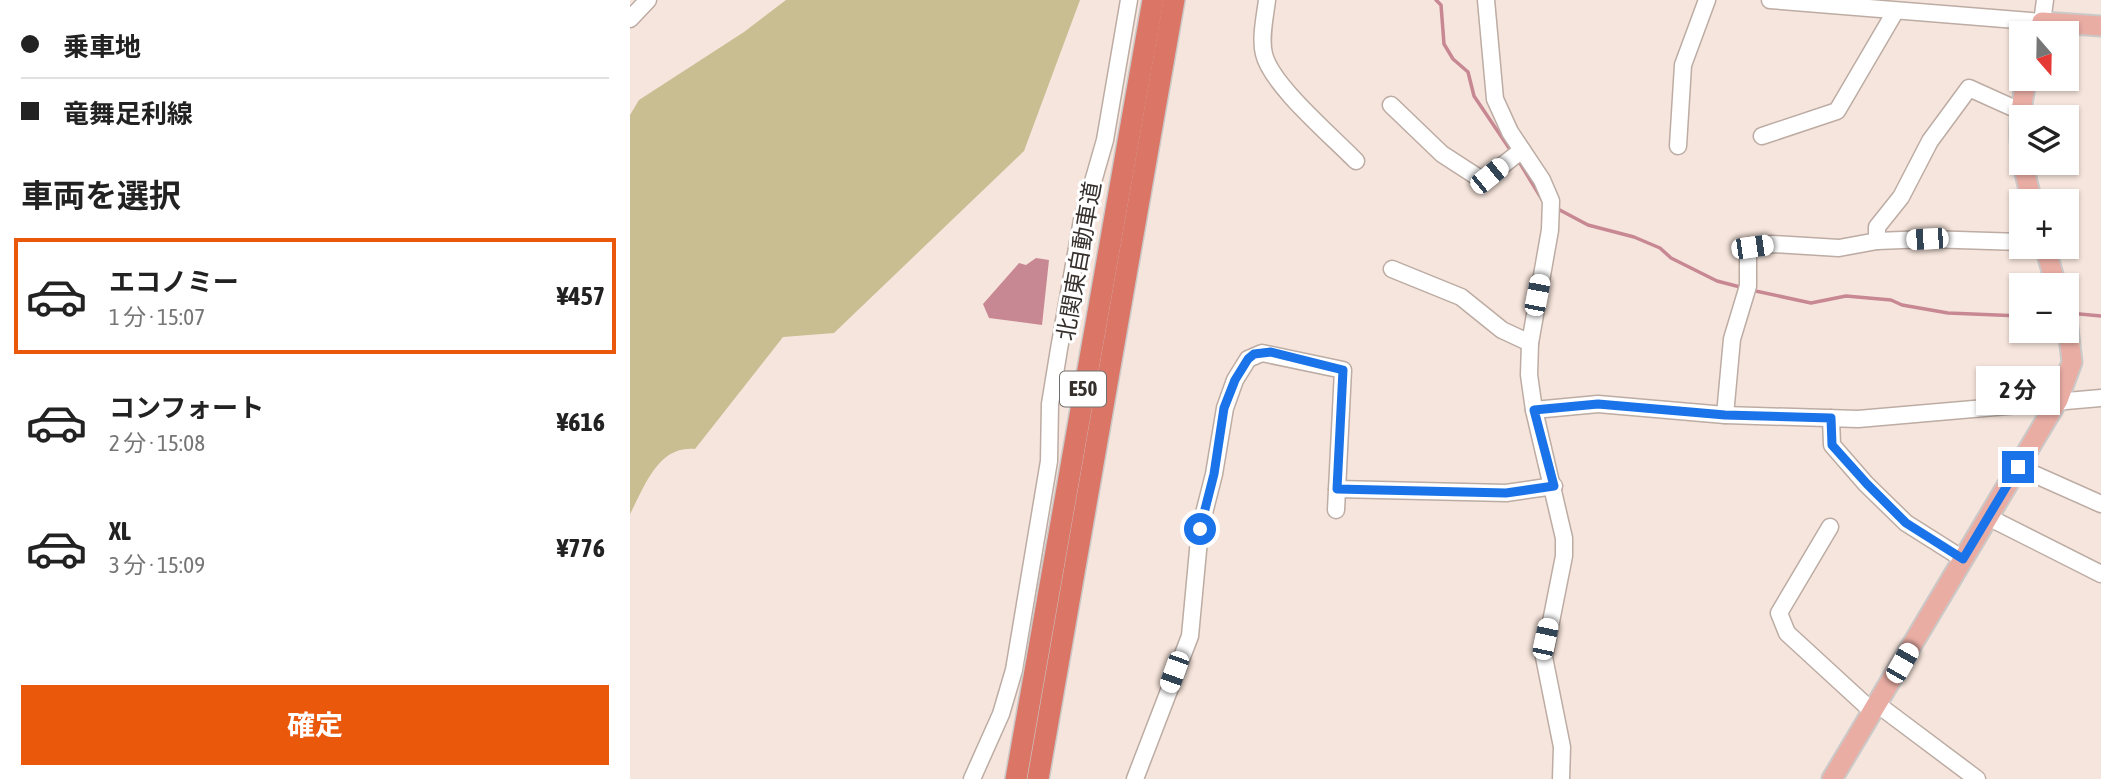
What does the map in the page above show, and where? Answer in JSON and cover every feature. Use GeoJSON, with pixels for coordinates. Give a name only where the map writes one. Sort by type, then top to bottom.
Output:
{"type":"FeatureCollection","features":[{"type":"Feature","properties":{"kind":"highway","name":"北関東自動車道"},"geometry":{"type":"LineString","coordinates":[[1016,779],[1153,0]]}},
{"type":"Feature","properties":{"kind":"highway","name":"北関東自動車道"},"geometry":{"type":"LineString","coordinates":[[1038,779],[1174,0]]}},
{"type":"Feature","properties":{"kind":"main road"},"geometry":{"type":"LineString","coordinates":[[2079,27],[2101,26]]}},
{"type":"Feature","properties":{"kind":"main road"},"geometry":{"type":"LineString","coordinates":[[1832,779],[2058,400],[2073,362],[2070,343]]}},
{"type":"Feature","properties":{"kind":"street"},"geometry":{"type":"LineString","coordinates":[[630,19],[648,0]]}},
{"type":"Feature","properties":{"kind":"street"},"geometry":{"type":"LineString","coordinates":[[972,779],[1001,714],[1014,670],[1047,475],[1050,404],[1059,349],[1082,220],[1107,127],[1129,0]]}},
{"type":"Feature","properties":{"kind":"street"},"geometry":{"type":"LineString","coordinates":[[1267,0],[1263,41],[1266,63],[1280,83],[1356,161]]}},
{"type":"Feature","properties":{"kind":"street"},"geometry":{"type":"LineString","coordinates":[[1486,0],[1495,99],[1548,191],[1552,213],[1530,343],[1529,375],[1534,410],[1563,526],[1564,556],[1544,657],[1562,747],[1561,779]]}},
{"type":"Feature","properties":{"kind":"street"},"geometry":{"type":"LineString","coordinates":[[1678,146],[1683,65],[1707,0]]}},
{"type":"Feature","properties":{"kind":"street"},"geometry":{"type":"LineString","coordinates":[[1770,0],[2009,24]]}},
{"type":"Feature","properties":{"kind":"street"},"geometry":{"type":"LineString","coordinates":[[2042,21],[2045,0]]}},
{"type":"Feature","properties":{"kind":"street"},"geometry":{"type":"LineString","coordinates":[[1762,136],[1837,111],[1895,12]]}},
{"type":"Feature","properties":{"kind":"street"},"geometry":{"type":"LineString","coordinates":[[1877,241],[1877,227],[1901,197],[1930,141],[1969,88],[2009,106]]}},
{"type":"Feature","properties":{"kind":"street"},"geometry":{"type":"LineString","coordinates":[[1391,104],[1442,154],[1479,178],[1489,176],[1522,150]]}},
{"type":"Feature","properties":{"kind":"street"},"geometry":{"type":"LineString","coordinates":[[1725,415],[1732,339],[1748,286],[1748,253],[1752,247],[1773,244],[1839,248],[1877,241],[1968,239],[2009,241]]}},
{"type":"Feature","properties":{"kind":"street"},"geometry":{"type":"LineString","coordinates":[[1392,269],[1461,297],[1479,308],[1502,330],[1530,343]]}},
{"type":"Feature","properties":{"kind":"street"},"geometry":{"type":"LineString","coordinates":[[1135,779],[1190,636],[1200,529],[1214,474],[1224,408],[1241,369],[1254,354],[1271,352],[1343,370],[1336,510]]}},
{"type":"Feature","properties":{"kind":"street"},"geometry":{"type":"LineString","coordinates":[[1534,410],[1598,404],[1725,415],[1900,417],[2101,398]]}},
{"type":"Feature","properties":{"kind":"street"},"geometry":{"type":"LineString","coordinates":[[1831,418],[1832,445],[1867,484],[1906,523],[1963,559]]}},
{"type":"Feature","properties":{"kind":"street"},"geometry":{"type":"LineString","coordinates":[[2018,467],[2101,504]]}},
{"type":"Feature","properties":{"kind":"street"},"geometry":{"type":"LineString","coordinates":[[1337,489],[1506,493],[1554,486]]}},
{"type":"Feature","properties":{"kind":"street"},"geometry":{"type":"LineString","coordinates":[[1988,517],[2101,574]]}},
{"type":"Feature","properties":{"kind":"street"},"geometry":{"type":"LineString","coordinates":[[1830,527],[1779,613],[1787,633],[1875,708],[1977,779]]}},
{"type":"Feature","properties":{"kind":"shaded area"},"geometry":{"type":"Polygon","coordinates":[[[786,0],[1080,0],[1024,151],[834,333],[783,337],[695,449],[682,449],[662,460],[647,480],[630,514],[630,115],[639,100],[744,32],[786,0]]]}},
{"type":"Feature","properties":{"kind":"shaded area"},"geometry":{"type":"Polygon","coordinates":[[[1036,258],[1049,260],[1042,325],[989,318],[983,304],[1019,263],[1026,265],[1036,258]]]}},
{"type":"Feature","properties":{"kind":"waterway"},"geometry":{"type":"LineString","coordinates":[[1436,0],[1441,5],[1444,44],[1453,59],[1468,72],[1474,96],[1511,151]]}},
{"type":"Feature","properties":{"kind":"waterway"},"geometry":{"type":"LineString","coordinates":[[1518,160],[1543,201]]}},
{"type":"Feature","properties":{"kind":"waterway"},"geometry":{"type":"LineString","coordinates":[[1556,208],[1588,225],[1634,237],[1660,248],[1671,258],[1717,281],[1744,288]]}},
{"type":"Feature","properties":{"kind":"waterway"},"geometry":{"type":"LineString","coordinates":[[1751,290],[1811,303],[1846,296],[1891,300],[1902,305],[1948,313],[2009,316]]}},
{"type":"Feature","properties":{"kind":"waterway"},"geometry":{"type":"LineString","coordinates":[[2079,314],[2101,316]]}},
{"type":"Feature","properties":{"kind":"route"},"geometry":{"type":"LineString","coordinates":[[1200,529],[1218,455],[1224,408],[1230,391],[1248,359],[1254,354],[1271,352],[1343,370],[1337,489],[1489,494],[1525,492],[1554,486],[1534,410],[1598,404],[1725,415],[1831,418],[1832,445],[1867,484],[1906,523],[1963,559],[2018,467]]}}]}
